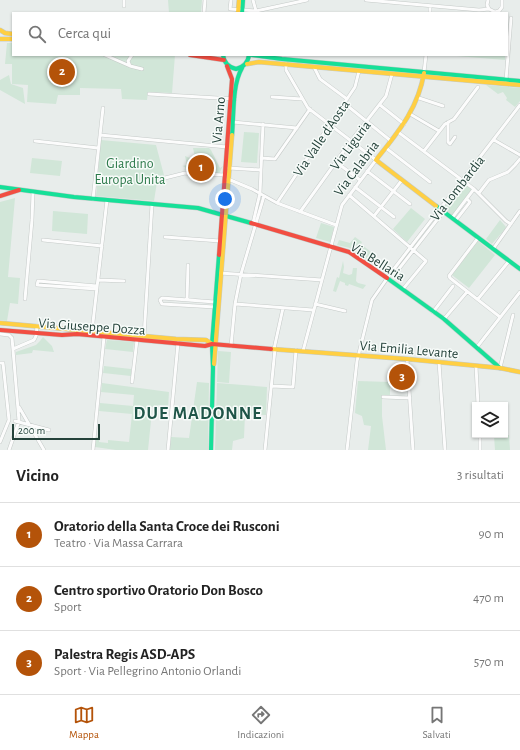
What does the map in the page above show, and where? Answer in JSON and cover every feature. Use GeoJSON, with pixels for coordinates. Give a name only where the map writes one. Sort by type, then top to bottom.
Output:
{"type":"FeatureCollection","features":[{"type":"Feature","properties":{"kind":"main road"},"geometry":{"type":"LineString","coordinates":[[239,0],[240,12]]}},
{"type":"Feature","properties":{"kind":"main road"},"geometry":{"type":"LineString","coordinates":[[240,12],[243,0]]}},
{"type":"Feature","properties":{"kind":"main road"},"geometry":{"type":"LineString","coordinates":[[0,30],[12,34]]}},
{"type":"Feature","properties":{"kind":"main road"},"geometry":{"type":"LineString","coordinates":[[0,39],[12,39]]}},
{"type":"Feature","properties":{"kind":"main road"},"geometry":{"type":"LineString","coordinates":[[199,56],[217,58],[224,57]]}},
{"type":"Feature","properties":{"kind":"main road"},"geometry":{"type":"LineString","coordinates":[[247,64],[249,56]]}},
{"type":"Feature","properties":{"kind":"main road"},"geometry":{"type":"LineString","coordinates":[[260,56],[520,85]]}},
{"type":"Feature","properties":{"kind":"main road","name":"Via Arno"},"geometry":{"type":"LineString","coordinates":[[214,344],[233,122],[232,79],[224,57]]}},
{"type":"Feature","properties":{"kind":"main road"},"geometry":{"type":"LineString","coordinates":[[227,66],[236,70],[247,64],[255,62],[392,74],[424,74],[520,81]]}},
{"type":"Feature","properties":{"kind":"main road","name":"Via Arno"},"geometry":{"type":"LineString","coordinates":[[214,344],[215,302],[220,273],[220,241],[224,215],[224,175],[233,99],[238,75],[242,68]]}},
{"type":"Feature","properties":{"kind":"main road","name":"Via Calabria"},"geometry":{"type":"LineString","coordinates":[[376,160],[404,124],[419,98],[424,74]]}},
{"type":"Feature","properties":{"kind":"main road"},"geometry":{"type":"LineString","coordinates":[[376,160],[520,269]]}},
{"type":"Feature","properties":{"kind":"main road","name":"Via Bellaria"},"geometry":{"type":"LineString","coordinates":[[0,187],[93,199],[198,208],[255,223],[330,246],[353,255],[403,289],[444,319],[500,368]]}},
{"type":"Feature","properties":{"kind":"main road"},"geometry":{"type":"LineString","coordinates":[[0,196],[19,190]]}},
{"type":"Feature","properties":{"kind":"main road","name":"Via Giuseppe Dozza"},"geometry":{"type":"LineString","coordinates":[[0,322],[144,336],[177,341],[183,344],[205,346],[214,344]]}},
{"type":"Feature","properties":{"kind":"main road","name":"Via Giuseppe Dozza"},"geometry":{"type":"LineString","coordinates":[[0,330],[137,340],[206,340],[214,344]]}},
{"type":"Feature","properties":{"kind":"main road"},"geometry":{"type":"LineString","coordinates":[[211,450],[214,344]]}},
{"type":"Feature","properties":{"kind":"main road","name":"Via Emilia Levante"},"geometry":{"type":"LineString","coordinates":[[214,344],[407,359],[500,368],[520,372]]}},
{"type":"Feature","properties":{"kind":"street"},"geometry":{"type":"LineString","coordinates":[[124,0],[124,6]]}},
{"type":"Feature","properties":{"kind":"street"},"geometry":{"type":"LineString","coordinates":[[204,12],[205,0]]}},
{"type":"Feature","properties":{"kind":"street"},"geometry":{"type":"LineString","coordinates":[[231,0],[230,9],[240,12],[256,11],[307,0]]}},
{"type":"Feature","properties":{"kind":"street"},"geometry":{"type":"LineString","coordinates":[[253,0],[256,11]]}},
{"type":"Feature","properties":{"kind":"street"},"geometry":{"type":"LineString","coordinates":[[366,0],[479,10],[489,9],[492,12],[499,11],[503,4],[502,0]]}},
{"type":"Feature","properties":{"kind":"street"},"geometry":{"type":"LineString","coordinates":[[488,0],[487,5],[489,9]]}},
{"type":"Feature","properties":{"kind":"street"},"geometry":{"type":"LineString","coordinates":[[430,6],[430,12]]}},
{"type":"Feature","properties":{"kind":"street"},"geometry":{"type":"LineString","coordinates":[[508,55],[511,18]]}},
{"type":"Feature","properties":{"kind":"street"},"geometry":{"type":"LineString","coordinates":[[107,56],[130,66],[142,69]]}},
{"type":"Feature","properties":{"kind":"street"},"geometry":{"type":"LineString","coordinates":[[130,66],[128,61],[131,56]]}},
{"type":"Feature","properties":{"kind":"street"},"geometry":{"type":"LineString","coordinates":[[424,74],[426,56]]}},
{"type":"Feature","properties":{"kind":"street"},"geometry":{"type":"LineString","coordinates":[[506,80],[508,56]]}},
{"type":"Feature","properties":{"kind":"street"},"geometry":{"type":"LineString","coordinates":[[286,64],[286,70],[310,110],[376,160]]}},
{"type":"Feature","properties":{"kind":"street"},"geometry":{"type":"LineString","coordinates":[[314,67],[320,80],[347,99]]}},
{"type":"Feature","properties":{"kind":"street","name":"Via Valle d'Aosta"},"geometry":{"type":"LineString","coordinates":[[277,203],[355,87],[359,71]]}},
{"type":"Feature","properties":{"kind":"street","name":"Via Liguria"},"geometry":{"type":"LineString","coordinates":[[300,212],[351,141],[386,96],[392,74]]}},
{"type":"Feature","properties":{"kind":"street"},"geometry":{"type":"LineString","coordinates":[[424,151],[439,131],[448,122],[454,119],[478,87]]}},
{"type":"Feature","properties":{"kind":"street"},"geometry":{"type":"LineString","coordinates":[[149,94],[233,99]]}},
{"type":"Feature","properties":{"kind":"street"},"geometry":{"type":"LineString","coordinates":[[272,97],[303,100]]}},
{"type":"Feature","properties":{"kind":"street"},"geometry":{"type":"LineString","coordinates":[[419,98],[443,106]]}},
{"type":"Feature","properties":{"kind":"street"},"geometry":{"type":"LineString","coordinates":[[344,103],[391,141]]}},
{"type":"Feature","properties":{"kind":"street"},"geometry":{"type":"LineString","coordinates":[[380,105],[404,124]]}},
{"type":"Feature","properties":{"kind":"street","name":"Via Lombardia"},"geometry":{"type":"LineString","coordinates":[[347,450],[359,356],[372,300],[393,270],[398,270],[462,180],[520,105]]}},
{"type":"Feature","properties":{"kind":"street"},"geometry":{"type":"LineString","coordinates":[[93,199],[103,108]]}},
{"type":"Feature","properties":{"kind":"street"},"geometry":{"type":"LineString","coordinates":[[261,158],[275,159],[310,110]]}},
{"type":"Feature","properties":{"kind":"street"},"geometry":{"type":"LineString","coordinates":[[410,114],[439,131]]}},
{"type":"Feature","properties":{"kind":"street"},"geometry":{"type":"LineString","coordinates":[[233,122],[297,128]]}},
{"type":"Feature","properties":{"kind":"street"},"geometry":{"type":"LineString","coordinates":[[448,122],[448,142],[450,144],[455,137]]}},
{"type":"Feature","properties":{"kind":"street"},"geometry":{"type":"LineString","coordinates":[[255,223],[260,194],[263,124]]}},
{"type":"Feature","properties":{"kind":"street"},"geometry":{"type":"LineString","coordinates":[[398,132],[479,193],[506,221],[511,224]]}},
{"type":"Feature","properties":{"kind":"street"},"geometry":{"type":"LineString","coordinates":[[100,135],[227,147]]}},
{"type":"Feature","properties":{"kind":"street"},"geometry":{"type":"LineString","coordinates":[[494,140],[519,154]]}},
{"type":"Feature","properties":{"kind":"street"},"geometry":{"type":"LineString","coordinates":[[35,142],[98,148]]}},
{"type":"Feature","properties":{"kind":"street"},"geometry":{"type":"LineString","coordinates":[[386,148],[430,182]]}},
{"type":"Feature","properties":{"kind":"street"},"geometry":{"type":"LineString","coordinates":[[479,193],[489,180],[508,172],[520,159]]}},
{"type":"Feature","properties":{"kind":"street","name":"Via Calabria"},"geometry":{"type":"LineString","coordinates":[[303,351],[342,205],[376,160]]}},
{"type":"Feature","properties":{"kind":"street"},"geometry":{"type":"LineString","coordinates":[[336,162],[360,180]]}},
{"type":"Feature","properties":{"kind":"street"},"geometry":{"type":"LineString","coordinates":[[229,168],[261,170]]}},
{"type":"Feature","properties":{"kind":"street"},"geometry":{"type":"LineString","coordinates":[[367,170],[410,204]]}},
{"type":"Feature","properties":{"kind":"street"},"geometry":{"type":"LineString","coordinates":[[161,179],[185,173],[224,175]]}},
{"type":"Feature","properties":{"kind":"street"},"geometry":{"type":"LineString","coordinates":[[228,179],[238,182],[277,203],[336,226]]}},
{"type":"Feature","properties":{"kind":"street"},"geometry":{"type":"LineString","coordinates":[[374,216],[402,180]]}},
{"type":"Feature","properties":{"kind":"street"},"geometry":{"type":"LineString","coordinates":[[355,187],[394,217]]}},
{"type":"Feature","properties":{"kind":"street"},"geometry":{"type":"LineString","coordinates":[[454,219],[470,202],[467,199],[474,189]]}},
{"type":"Feature","properties":{"kind":"street"},"geometry":{"type":"LineString","coordinates":[[25,299],[33,192]]}},
{"type":"Feature","properties":{"kind":"street"},"geometry":{"type":"LineString","coordinates":[[349,195],[426,261],[403,289]]}},
{"type":"Feature","properties":{"kind":"street"},"geometry":{"type":"LineString","coordinates":[[231,346],[235,304],[241,274],[264,196]]}},
{"type":"Feature","properties":{"kind":"street"},"geometry":{"type":"LineString","coordinates":[[92,332],[107,200]]}},
{"type":"Feature","properties":{"kind":"street"},"geometry":{"type":"LineString","coordinates":[[144,336],[152,204]]}},
{"type":"Feature","properties":{"kind":"street"},"geometry":{"type":"LineString","coordinates":[[493,249],[520,211]]}},
{"type":"Feature","properties":{"kind":"street"},"geometry":{"type":"LineString","coordinates":[[166,236],[220,241]]}},
{"type":"Feature","properties":{"kind":"street"},"geometry":{"type":"LineString","coordinates":[[478,238],[449,276],[500,317]]}},
{"type":"Feature","properties":{"kind":"street"},"geometry":{"type":"LineString","coordinates":[[43,240],[102,246]]}},
{"type":"Feature","properties":{"kind":"street"},"geometry":{"type":"LineString","coordinates":[[478,299],[509,261]]}},
{"type":"Feature","properties":{"kind":"street"},"geometry":{"type":"LineString","coordinates":[[187,300],[188,265]]}},
{"type":"Feature","properties":{"kind":"street"},"geometry":{"type":"LineString","coordinates":[[220,273],[322,280]]}},
{"type":"Feature","properties":{"kind":"street"},"geometry":{"type":"LineString","coordinates":[[98,280],[124,281]]}},
{"type":"Feature","properties":{"kind":"street"},"geometry":{"type":"LineString","coordinates":[[38,281],[97,288],[37,285],[38,281]]}},
{"type":"Feature","properties":{"kind":"street"},"geometry":{"type":"LineString","coordinates":[[433,312],[453,286]]}},
{"type":"Feature","properties":{"kind":"street"},"geometry":{"type":"LineString","coordinates":[[444,319],[467,292]]}},
{"type":"Feature","properties":{"kind":"street"},"geometry":{"type":"LineString","coordinates":[[477,348],[520,292]]}},
{"type":"Feature","properties":{"kind":"street"},"geometry":{"type":"LineString","coordinates":[[215,302],[162,298],[160,300],[162,304],[215,307]]}},
{"type":"Feature","properties":{"kind":"street"},"geometry":{"type":"LineString","coordinates":[[235,304],[313,310]]}},
{"type":"Feature","properties":{"kind":"street"},"geometry":{"type":"LineString","coordinates":[[315,304],[345,311]]}},
{"type":"Feature","properties":{"kind":"street"},"geometry":{"type":"LineString","coordinates":[[265,450],[275,349],[283,308]]}},
{"type":"Feature","properties":{"kind":"street"},"geometry":{"type":"LineString","coordinates":[[500,368],[513,315]]}},
{"type":"Feature","properties":{"kind":"street"},"geometry":{"type":"LineString","coordinates":[[13,349],[33,341],[36,338],[37,326]]}},
{"type":"Feature","properties":{"kind":"street"},"geometry":{"type":"LineString","coordinates":[[0,334],[11,336],[18,405],[19,423],[9,450]]}},
{"type":"Feature","properties":{"kind":"street"},"geometry":{"type":"LineString","coordinates":[[93,450],[104,337]]}},
{"type":"Feature","properties":{"kind":"street"},"geometry":{"type":"LineString","coordinates":[[132,382],[137,340]]}},
{"type":"Feature","properties":{"kind":"street"},"geometry":{"type":"LineString","coordinates":[[168,450],[177,341]]}},
{"type":"Feature","properties":{"kind":"street"},"geometry":{"type":"LineString","coordinates":[[271,386],[293,387],[296,350]]}},
{"type":"Feature","properties":{"kind":"street"},"geometry":{"type":"LineString","coordinates":[[407,359],[413,450]]}},
{"type":"Feature","properties":{"kind":"street"},"geometry":{"type":"LineString","coordinates":[[439,362],[445,450]]}},
{"type":"Feature","properties":{"kind":"street"},"geometry":{"type":"LineString","coordinates":[[0,363],[3,363],[10,420],[0,442]]}},
{"type":"Feature","properties":{"kind":"street"},"geometry":{"type":"LineString","coordinates":[[476,366],[478,402]]}},
{"type":"Feature","properties":{"kind":"street"},"geometry":{"type":"LineString","coordinates":[[383,397],[410,398]]}},
{"type":"Feature","properties":{"kind":"street"},"geometry":{"type":"LineString","coordinates":[[18,405],[44,450]]}},
{"type":"Feature","properties":{"kind":"street"},"geometry":{"type":"LineString","coordinates":[[15,421],[29,426],[49,430]]}},
{"type":"Feature","properties":{"kind":"street"},"geometry":{"type":"LineString","coordinates":[[480,438],[480,450]]}},
{"type":"Feature","properties":{"kind":"green space"},"geometry":{"type":"Polygon","coordinates":[[[168,0],[202,0],[201,12],[169,12],[168,0]]]}},
{"type":"Feature","properties":{"kind":"green space"},"geometry":{"type":"Polygon","coordinates":[[[7,43],[12,43],[12,56],[175,56],[172,93],[148,92],[147,100],[122,99],[121,89],[80,88],[80,95],[58,95],[56,104],[27,102],[28,85],[12,84],[12,64],[5,64],[7,43]]]}},
{"type":"Feature","properties":{"kind":"green space"},"geometry":{"type":"Polygon","coordinates":[[[457,56],[505,56],[505,60],[457,56]]]}},
{"type":"Feature","properties":{"kind":"green space"},"geometry":{"type":"Polygon","coordinates":[[[9,75],[11,84],[23,88],[25,104],[0,90],[0,80],[9,75]]]}},
{"type":"Feature","properties":{"kind":"green space"},"geometry":{"type":"Polygon","coordinates":[[[486,85],[520,88],[520,101],[515,107],[506,100],[507,98],[503,92],[498,94],[486,85]]]}},
{"type":"Feature","properties":{"kind":"green space"},"geometry":{"type":"Polygon","coordinates":[[[244,132],[259,133],[257,163],[241,162],[244,132]]]}},
{"type":"Feature","properties":{"kind":"green space","name":"Giardino Europa Unita"},"geometry":{"type":"Polygon","coordinates":[[[101,140],[156,145],[165,179],[157,182],[154,201],[96,196],[101,140]]]}},
{"type":"Feature","properties":{"kind":"green space"},"geometry":{"type":"Polygon","coordinates":[[[193,148],[209,148],[211,150],[220,168],[223,166],[219,174],[203,171],[189,171],[188,169],[183,170],[186,169],[182,166],[187,165],[185,156],[190,158],[195,157],[193,148]]]}},
{"type":"Feature","properties":{"kind":"green space"},"geometry":{"type":"Polygon","coordinates":[[[32,158],[62,161],[60,176],[30,173],[32,158]]]}},
{"type":"Feature","properties":{"kind":"green space"},"geometry":{"type":"Polygon","coordinates":[[[462,180],[474,189],[452,218],[440,209],[462,180]]]}},
{"type":"Feature","properties":{"kind":"green space"},"geometry":{"type":"Polygon","coordinates":[[[15,198],[8,277],[20,278],[18,304],[10,303],[7,321],[0,320],[0,202],[15,198]]]}},
{"type":"Feature","properties":{"kind":"green space"},"geometry":{"type":"Polygon","coordinates":[[[411,208],[425,219],[407,242],[393,229],[411,208]]]}},
{"type":"Feature","properties":{"kind":"green space"},"geometry":{"type":"Polygon","coordinates":[[[53,211],[88,214],[87,234],[52,231],[53,211]]]}},
{"type":"Feature","properties":{"kind":"green space"},"geometry":{"type":"Polygon","coordinates":[[[500,220],[506,227],[492,244],[486,239],[500,220]]]}},
{"type":"Feature","properties":{"kind":"green space"},"geometry":{"type":"Polygon","coordinates":[[[321,223],[334,227],[330,242],[316,238],[321,223]]]}},
{"type":"Feature","properties":{"kind":"green space"},"geometry":{"type":"Polygon","coordinates":[[[355,237],[375,255],[370,262],[350,248],[337,245],[339,240],[350,243],[355,237]]]}},
{"type":"Feature","properties":{"kind":"green space"},"geometry":{"type":"Polygon","coordinates":[[[478,241],[495,255],[469,288],[452,275],[478,241]]]}},
{"type":"Feature","properties":{"kind":"green space"},"geometry":{"type":"Polygon","coordinates":[[[343,261],[343,273],[349,275],[352,274],[353,268],[357,268],[356,281],[366,285],[363,289],[349,284],[348,286],[345,285],[345,283],[340,281],[336,292],[333,291],[337,277],[339,278],[343,261]]]}},
{"type":"Feature","properties":{"kind":"green space"},"geometry":{"type":"Polygon","coordinates":[[[43,337],[52,346],[54,352],[33,350],[32,353],[16,355],[16,352],[36,345],[43,337]]]}},
{"type":"Feature","properties":{"kind":"green space"},"geometry":{"type":"Polygon","coordinates":[[[107,340],[134,342],[133,352],[105,349],[107,340]]]}},
{"type":"Feature","properties":{"kind":"green space"},"geometry":{"type":"Polygon","coordinates":[[[218,351],[231,352],[229,383],[217,382],[218,351]]]}},
{"type":"Feature","properties":{"kind":"green space"},"geometry":{"type":"Polygon","coordinates":[[[104,366],[131,369],[131,376],[103,373],[104,366]]]}},
{"type":"Feature","properties":{"kind":"green space"},"geometry":{"type":"Polygon","coordinates":[[[358,381],[390,382],[390,395],[382,395],[382,416],[386,450],[368,450],[371,426],[364,425],[362,416],[355,413],[358,381]]]}},
{"type":"Feature","properties":{"kind":"green space"},"geometry":{"type":"Polygon","coordinates":[[[197,382],[209,383],[208,450],[170,450],[171,437],[189,438],[197,382]]]}},
{"type":"Feature","properties":{"kind":"green space"},"geometry":{"type":"Polygon","coordinates":[[[102,383],[169,392],[168,408],[158,405],[158,407],[151,407],[152,411],[148,450],[116,450],[95,447],[96,437],[100,437],[99,442],[108,443],[108,440],[129,442],[132,414],[99,411],[100,403],[133,406],[134,395],[101,392],[102,383]]]}},
{"type":"Feature","properties":{"kind":"green space"},"geometry":{"type":"Polygon","coordinates":[[[217,383],[267,387],[266,415],[245,414],[244,438],[233,441],[232,450],[215,450],[217,383]]]}},
{"type":"Feature","properties":{"kind":"green space"},"geometry":{"type":"Polygon","coordinates":[[[508,435],[510,450],[495,450],[494,438],[508,438],[508,435]]]}},
{"type":"Feature","properties":{"kind":"traffic: fast"},"geometry":{"type":"LineString","coordinates":[[242,12],[243,0]]}},
{"type":"Feature","properties":{"kind":"traffic: fast"},"geometry":{"type":"LineString","coordinates":[[223,56],[227,64],[236,69],[245,64],[249,56]]}},
{"type":"Feature","properties":{"kind":"traffic: fast"},"geometry":{"type":"LineString","coordinates":[[260,56],[520,81]]}},
{"type":"Feature","properties":{"kind":"traffic: fast"},"geometry":{"type":"LineString","coordinates":[[232,135],[236,83],[242,68]]}},
{"type":"Feature","properties":{"kind":"traffic: fast"},"geometry":{"type":"LineString","coordinates":[[0,187],[74,197],[198,208],[251,223]]}},
{"type":"Feature","properties":{"kind":"traffic: fast"},"geometry":{"type":"LineString","coordinates":[[436,206],[520,269]]}},
{"type":"Feature","properties":{"kind":"traffic: fast"},"geometry":{"type":"LineString","coordinates":[[211,450],[213,368],[212,344],[219,255]]}},
{"type":"Feature","properties":{"kind":"traffic: fast"},"geometry":{"type":"LineString","coordinates":[[387,278],[444,319],[500,368]]}},
{"type":"Feature","properties":{"kind":"traffic: slow"},"geometry":{"type":"LineString","coordinates":[[238,12],[239,0]]}},
{"type":"Feature","properties":{"kind":"traffic: slow"},"geometry":{"type":"LineString","coordinates":[[0,30],[5,33],[12,34]]}},
{"type":"Feature","properties":{"kind":"traffic: slow"},"geometry":{"type":"LineString","coordinates":[[0,39],[12,39]]}},
{"type":"Feature","properties":{"kind":"traffic: slow"},"geometry":{"type":"LineString","coordinates":[[247,64],[259,62],[520,85]]}},
{"type":"Feature","properties":{"kind":"traffic: slow"},"geometry":{"type":"LineString","coordinates":[[424,73],[417,98],[406,120],[376,160],[436,206]]}},
{"type":"Feature","properties":{"kind":"traffic: slow"},"geometry":{"type":"LineString","coordinates":[[214,364],[232,135]]}},
{"type":"Feature","properties":{"kind":"traffic: slow"},"geometry":{"type":"LineString","coordinates":[[0,323],[176,339],[206,340],[212,344]]}},
{"type":"Feature","properties":{"kind":"traffic: slow"},"geometry":{"type":"LineString","coordinates":[[271,349],[407,359],[500,368],[520,372]]}},
{"type":"Feature","properties":{"kind":"traffic: jam"},"geometry":{"type":"LineString","coordinates":[[197,56],[224,60]]}},
{"type":"Feature","properties":{"kind":"traffic: jam"},"geometry":{"type":"LineString","coordinates":[[219,255],[232,79],[227,66]]}},
{"type":"Feature","properties":{"kind":"traffic: jam"},"geometry":{"type":"LineString","coordinates":[[0,196],[19,190]]}},
{"type":"Feature","properties":{"kind":"traffic: jam"},"geometry":{"type":"LineString","coordinates":[[251,223],[349,252],[387,278]]}},
{"type":"Feature","properties":{"kind":"traffic: jam"},"geometry":{"type":"LineString","coordinates":[[0,330],[62,335],[77,334],[205,346],[212,344],[271,349]]}},
{"type":"Feature","properties":{"kind":"place","name":"Centro sportivo Oratorio Don Bosco"},"geometry":{"type":"Point","coordinates":[62,72]}},
{"type":"Feature","properties":{"kind":"place","name":"Oratorio della Santa Croce dei Rusconi"},"geometry":{"type":"Point","coordinates":[201,168]}},
{"type":"Feature","properties":{"kind":"place","name":"Palestra Regis ASD-APS"},"geometry":{"type":"Point","coordinates":[402,377]}},
{"type":"Feature","properties":{"kind":"district","name":"DUE MADONNE"},"geometry":{"type":"Point","coordinates":[198,413]}}]}
